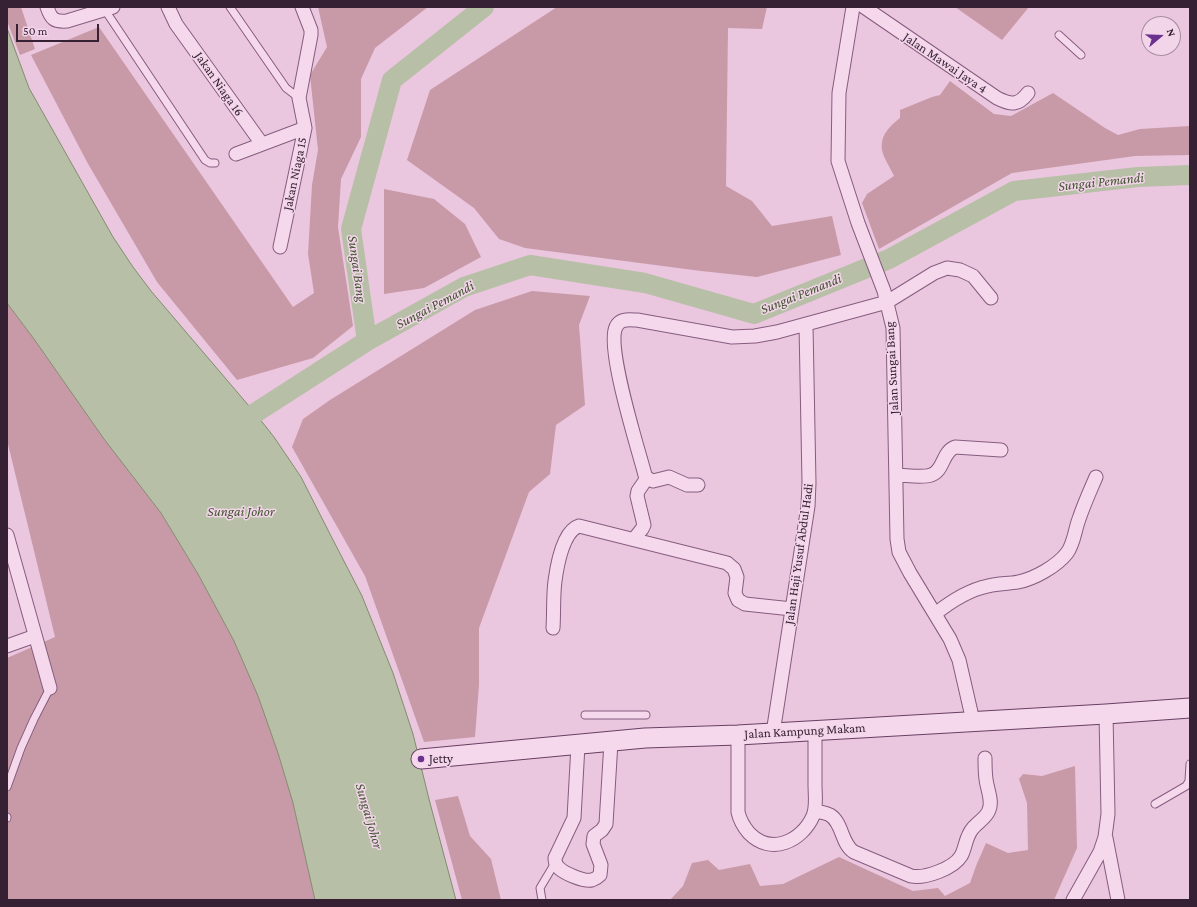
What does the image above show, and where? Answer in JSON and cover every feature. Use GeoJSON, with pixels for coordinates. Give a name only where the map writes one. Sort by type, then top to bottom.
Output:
{"type":"FeatureCollection","features":[{"type":"Feature","properties":{"kind":"street","name":"Jakan Niaga 16"},"geometry":{"type":"LineString","coordinates":[[168,7],[176,24],[262,144]]}},
{"type":"Feature","properties":{"kind":"street","name":"Jakan Niaga 15"},"geometry":{"type":"LineString","coordinates":[[280,247],[305,128],[299,98],[311,35],[302,7]]}},
{"type":"Feature","properties":{"kind":"street","name":"Jalan Sungai Bang"},"geometry":{"type":"LineString","coordinates":[[853,7],[839,93],[838,161],[858,223],[886,297],[893,328],[897,539],[899,552],[950,639],[958,660],[973,721]]}},
{"type":"Feature","properties":{"kind":"street","name":"Jalan Mawai Jaya 4"},"geometry":{"type":"LineString","coordinates":[[864,7],[1006,103],[1012,104],[1021,100],[1028,93]]}},
{"type":"Feature","properties":{"kind":"street"},"geometry":{"type":"LineString","coordinates":[[50,8],[50,15],[54,20],[59,22],[67,22],[109,9]]}},
{"type":"Feature","properties":{"kind":"street"},"geometry":{"type":"LineString","coordinates":[[236,154],[305,128]]}},
{"type":"Feature","properties":{"kind":"street"},"geometry":{"type":"LineString","coordinates":[[698,486],[687,485],[669,478],[653,481],[647,478],[617,372],[613,334],[616,325],[623,320],[637,320],[732,337],[776,332],[806,325],[886,297],[947,268],[960,270],[973,276],[991,298]]}},
{"type":"Feature","properties":{"kind":"street","name":"Jalan Haji Yusuf Abdul Hadi"},"geometry":{"type":"LineString","coordinates":[[773,733],[808,506],[809,483],[806,325]]}},
{"type":"Feature","properties":{"kind":"street"},"geometry":{"type":"LineString","coordinates":[[896,475],[927,476],[934,474],[939,469],[948,451],[955,447],[1001,450]]}},
{"type":"Feature","properties":{"kind":"street"},"geometry":{"type":"LineString","coordinates":[[935,614],[951,602],[974,590],[988,586],[1020,582],[1033,578],[1046,571],[1068,553],[1078,519],[1096,477]]}},
{"type":"Feature","properties":{"kind":"street"},"geometry":{"type":"LineString","coordinates":[[634,539],[644,525],[636,496],[647,478]]}},
{"type":"Feature","properties":{"kind":"street"},"geometry":{"type":"LineString","coordinates":[[554,628],[554,582],[559,559],[564,544],[572,529],[579,526],[727,563],[734,569],[737,578],[736,594],[738,600],[745,604],[792,609]]}},
{"type":"Feature","properties":{"kind":"street"},"geometry":{"type":"LineString","coordinates":[[7,537],[50,688]]}},
{"type":"Feature","properties":{"kind":"street"},"geometry":{"type":"LineString","coordinates":[[7,646],[35,636]]}},
{"type":"Feature","properties":{"kind":"street","name":"Jalan Kampung Makam"},"geometry":{"type":"LineString","coordinates":[[421,759],[645,738],[738,735],[1190,708]]}},
{"type":"Feature","properties":{"kind":"street"},"geometry":{"type":"LineString","coordinates":[[1073,900],[1100,852],[1105,837],[1108,814],[1106,714]]}},
{"type":"Feature","properties":{"kind":"street"},"geometry":{"type":"LineString","coordinates":[[738,735],[739,820],[752,836],[768,845],[779,844],[797,837],[813,817],[815,811],[815,730]]}},
{"type":"Feature","properties":{"kind":"street"},"geometry":{"type":"LineString","coordinates":[[578,745],[574,818],[556,854],[555,863],[561,870],[578,878],[592,880],[600,874],[601,865],[593,844],[593,840],[594,836],[602,830],[606,824],[611,742]]}},
{"type":"Feature","properties":{"kind":"street"},"geometry":{"type":"LineString","coordinates":[[815,811],[828,814],[833,817],[844,841],[850,850],[917,878],[929,875],[942,870],[957,861],[972,828],[989,811],[990,805],[986,781],[985,758]]}},
{"type":"Feature","properties":{"kind":"street"},"geometry":{"type":"LineString","coordinates":[[1105,837],[1118,900]]}},
{"type":"Feature","properties":{"kind":"lane"},"geometry":{"type":"LineString","coordinates":[[230,7],[286,88],[299,98]]}},
{"type":"Feature","properties":{"kind":"lane"},"geometry":{"type":"LineString","coordinates":[[109,9],[205,160],[210,163],[216,163]]}},
{"type":"Feature","properties":{"kind":"lane"},"geometry":{"type":"LineString","coordinates":[[1059,35],[1081,55]]}},
{"type":"Feature","properties":{"kind":"lane"},"geometry":{"type":"LineString","coordinates":[[7,787],[21,748],[50,688]]}},
{"type":"Feature","properties":{"kind":"lane"},"geometry":{"type":"LineString","coordinates":[[585,715],[646,715]]}},
{"type":"Feature","properties":{"kind":"lane"},"geometry":{"type":"LineString","coordinates":[[1155,804],[1186,786],[1189,781],[1190,764]]}},
{"type":"Feature","properties":{"kind":"lane"},"geometry":{"type":"LineString","coordinates":[[542,900],[540,888],[555,863]]}},
{"type":"Feature","properties":{"kind":"shaded area"},"geometry":{"type":"Polygon","coordinates":[[[7,7],[21,7],[35,49],[20,55],[7,21],[7,7]]]}},
{"type":"Feature","properties":{"kind":"shaded area"},"geometry":{"type":"Polygon","coordinates":[[[318,7],[428,7],[375,48],[361,79],[361,137],[341,179],[338,227],[353,326],[313,358],[237,380],[157,282],[87,162],[31,55],[99,27],[293,307],[314,293],[308,254],[312,185],[318,150],[310,75],[327,47],[318,7]]]}},
{"type":"Feature","properties":{"kind":"shaded area"},"geometry":{"type":"Polygon","coordinates":[[[557,7],[767,7],[762,29],[728,28],[726,186],[752,201],[772,226],[832,216],[841,255],[757,277],[525,248],[499,239],[474,208],[407,160],[430,90],[557,7]]]}},
{"type":"Feature","properties":{"kind":"shaded area"},"geometry":{"type":"Polygon","coordinates":[[[955,7],[1029,7],[1002,40],[955,7]]]}},
{"type":"Feature","properties":{"kind":"shaded area"},"geometry":{"type":"Polygon","coordinates":[[[950,81],[994,114],[1011,116],[1053,93],[1118,135],[1140,129],[1190,126],[1190,155],[1135,156],[1012,173],[879,249],[862,203],[867,194],[894,176],[882,150],[884,135],[886,131],[900,118],[900,110],[940,95],[950,81]]]}},
{"type":"Feature","properties":{"kind":"shaded area"},"geometry":{"type":"Polygon","coordinates":[[[384,189],[434,199],[465,224],[481,257],[424,288],[384,294],[384,189]]]}},
{"type":"Feature","properties":{"kind":"shaded area"},"geometry":{"type":"Polygon","coordinates":[[[532,291],[590,296],[579,325],[585,405],[556,425],[550,474],[529,492],[479,628],[479,685],[475,737],[424,742],[365,576],[292,447],[303,419],[330,400],[475,310],[532,291]]]}},
{"type":"Feature","properties":{"kind":"shaded area"},"geometry":{"type":"Polygon","coordinates":[[[7,303],[104,439],[161,513],[198,574],[234,641],[258,696],[278,753],[293,803],[315,900],[7,900],[7,658],[55,637],[7,440],[7,303]]]}},
{"type":"Feature","properties":{"kind":"shaded area"},"geometry":{"type":"Polygon","coordinates":[[[1075,766],[1077,848],[1054,900],[670,900],[683,886],[692,863],[708,860],[719,870],[750,864],[760,886],[783,884],[839,857],[913,891],[938,888],[945,896],[970,883],[986,843],[1008,853],[1028,850],[1027,803],[1019,779],[1023,774],[1042,776],[1075,766]]]}},
{"type":"Feature","properties":{"kind":"shaded area"},"geometry":{"type":"Polygon","coordinates":[[[458,796],[470,836],[491,859],[501,900],[462,900],[435,800],[458,796]]]}},
{"type":"Feature","properties":{"kind":"water","name":"Sungai Johor"},"geometry":{"type":"Polygon","coordinates":[[[7,28],[29,88],[113,237],[151,291],[274,437],[301,477],[362,596],[393,673],[413,734],[456,900],[315,900],[293,803],[278,753],[258,696],[234,641],[198,574],[161,513],[104,439],[7,303],[7,28]]]}},
{"type":"Feature","properties":{"kind":"waterway","name":"Sungai Bang"},"geometry":{"type":"LineString","coordinates":[[236,431],[255,413],[367,341],[351,229],[392,80],[484,7]]}},
{"type":"Feature","properties":{"kind":"waterway","name":"Sungai Pemandi"},"geometry":{"type":"LineString","coordinates":[[367,341],[464,287],[530,265],[645,283],[754,314],[889,259],[1014,191],[1138,177],[1190,175]]}},
{"type":"Feature","properties":{"kind":"place","name":"Jetty"},"geometry":{"type":"Point","coordinates":[421,759]}}]}
